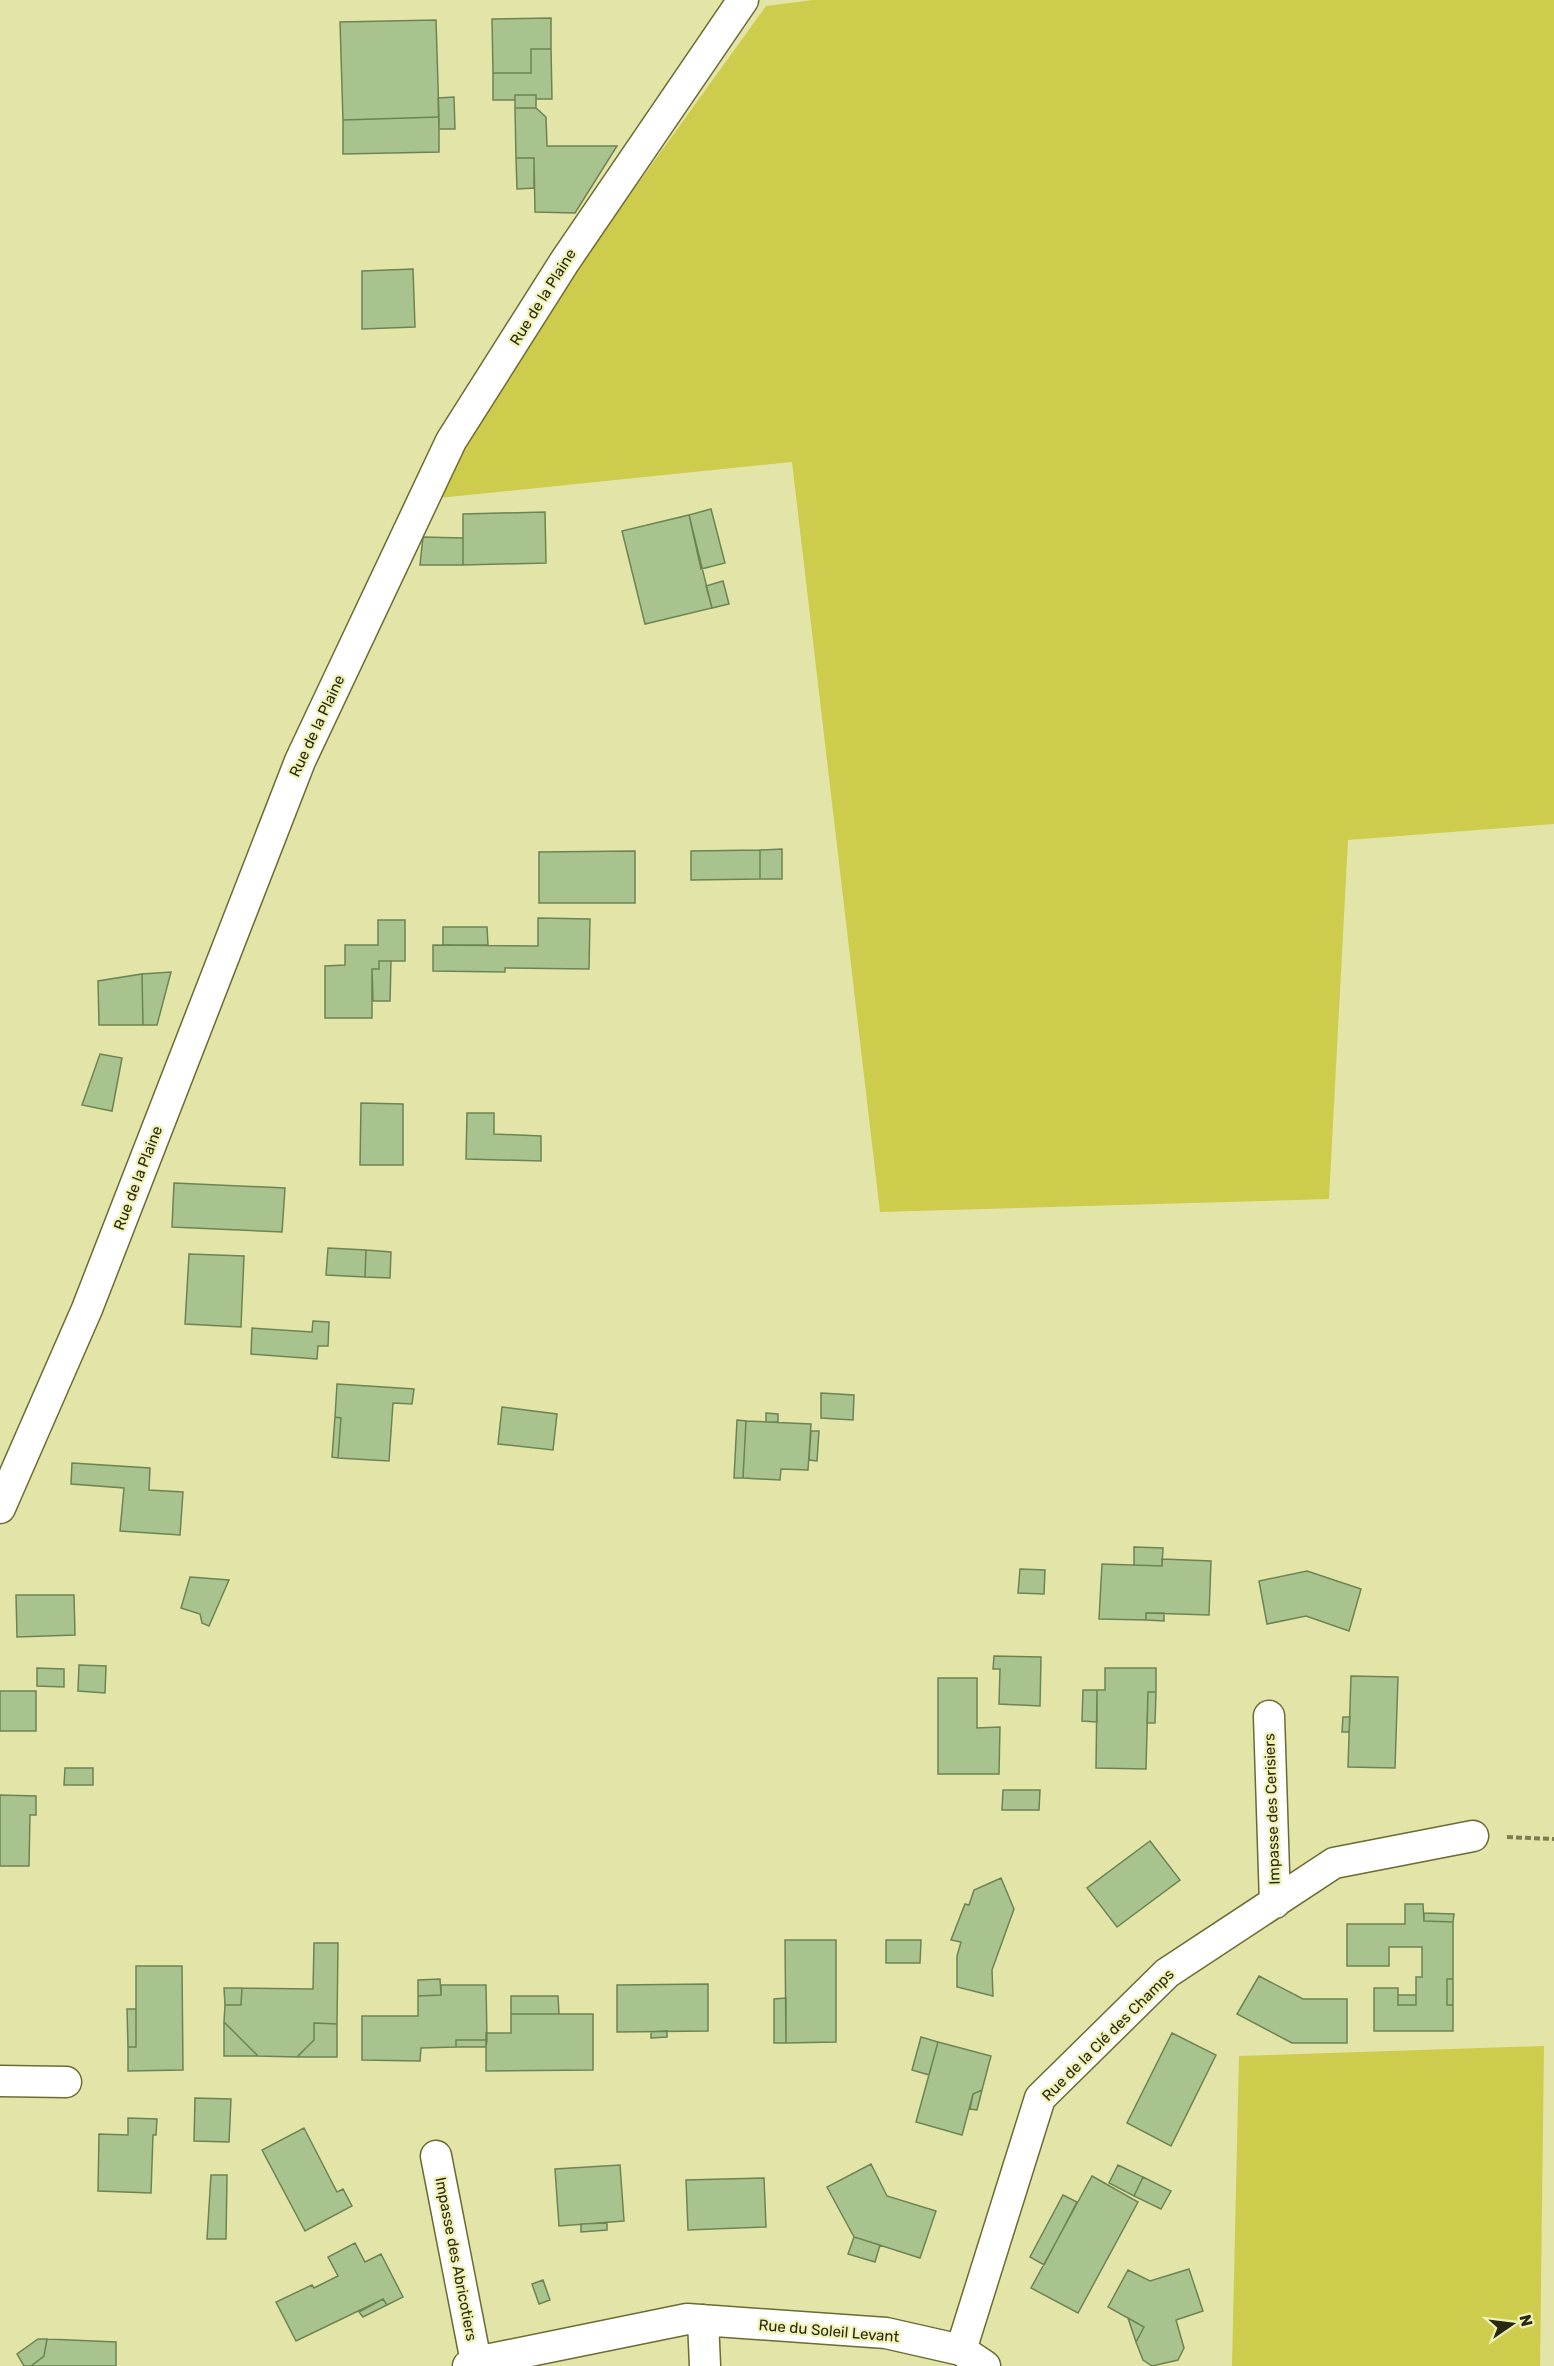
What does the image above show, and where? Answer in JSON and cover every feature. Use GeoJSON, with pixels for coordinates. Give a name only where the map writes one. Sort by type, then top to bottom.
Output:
{"type":"FeatureCollection","features":[{"type":"Feature","properties":{"kind":"street","name":"Rue de la Plaine"},"geometry":{"type":"LineString","coordinates":[[0,1508],[87,1309],[300,762],[451,441],[564,261],[743,0]]}},
{"type":"Feature","properties":{"kind":"street","name":"Impasse des Cerisiers"},"geometry":{"type":"LineString","coordinates":[[1269,1716],[1275,1903]]}},
{"type":"Feature","properties":{"kind":"street","name":"Rue de la Clé des Champs"},"geometry":{"type":"LineString","coordinates":[[973,2358],[1040,2098],[1167,1974],[1334,1863],[1473,1836]]}},
{"type":"Feature","properties":{"kind":"street"},"geometry":{"type":"LineString","coordinates":[[0,2081],[66,2082]]}},
{"type":"Feature","properties":{"kind":"street","name":"Impasse des Abricotiers"},"geometry":{"type":"LineString","coordinates":[[436,2156],[472,2364]]}},
{"type":"Feature","properties":{"kind":"street","name":"Rue du Soleil Levant"},"geometry":{"type":"LineString","coordinates":[[472,2364],[687,2319],[886,2333],[973,2358]]}},
{"type":"Feature","properties":{"kind":"street"},"geometry":{"type":"LineString","coordinates":[[704,2320],[705,2366]]}},
{"type":"Feature","properties":{"kind":"path"},"geometry":{"type":"LineString","coordinates":[[1473,1836],[1554,1839]]}},
{"type":"Feature","properties":{"kind":"shaded area"},"geometry":{"type":"Polygon","coordinates":[[[813,0],[1554,0],[1554,824],[1348,840],[1329,1199],[880,1212],[792,462],[409,501],[766,6],[813,0]]]}},
{"type":"Feature","properties":{"kind":"shaded area"},"geometry":{"type":"Polygon","coordinates":[[[1544,2046],[1540,2366],[1232,2366],[1239,2056],[1544,2046]]]}},
{"type":"Feature","properties":{"kind":"building"},"geometry":{"type":"Polygon","coordinates":[[[551,18],[551,49],[531,49],[531,73],[493,73],[492,19],[551,18]]]}},
{"type":"Feature","properties":{"kind":"building"},"geometry":{"type":"Polygon","coordinates":[[[436,20],[439,117],[343,120],[340,22],[436,20]]]}},
{"type":"Feature","properties":{"kind":"building"},"geometry":{"type":"Polygon","coordinates":[[[531,49],[551,49],[552,99],[536,99],[536,95],[515,95],[515,100],[493,100],[493,73],[531,73],[531,49]]]}},
{"type":"Feature","properties":{"kind":"building"},"geometry":{"type":"Polygon","coordinates":[[[515,95],[536,95],[536,108],[515,108],[515,95]]]}},
{"type":"Feature","properties":{"kind":"building"},"geometry":{"type":"Polygon","coordinates":[[[454,97],[455,129],[439,129],[438,98],[454,97]]]}},
{"type":"Feature","properties":{"kind":"building"},"geometry":{"type":"Polygon","coordinates":[[[515,108],[536,108],[546,117],[547,146],[617,146],[575,213],[535,212],[534,158],[516,158],[515,108]]]}},
{"type":"Feature","properties":{"kind":"building"},"geometry":{"type":"Polygon","coordinates":[[[439,117],[439,152],[343,154],[343,120],[439,117]]]}},
{"type":"Feature","properties":{"kind":"building"},"geometry":{"type":"Polygon","coordinates":[[[516,158],[534,158],[534,188],[517,189],[516,158]]]}},
{"type":"Feature","properties":{"kind":"building"},"geometry":{"type":"Polygon","coordinates":[[[413,269],[415,327],[362,329],[362,271],[413,269]]]}},
{"type":"Feature","properties":{"kind":"building"},"geometry":{"type":"Polygon","coordinates":[[[711,509],[725,563],[701,569],[689,515],[711,509]]]}},
{"type":"Feature","properties":{"kind":"building"},"geometry":{"type":"Polygon","coordinates":[[[545,512],[546,563],[463,565],[463,514],[545,512]]]}},
{"type":"Feature","properties":{"kind":"building"},"geometry":{"type":"Polygon","coordinates":[[[689,515],[712,608],[645,624],[622,531],[689,515]]]}},
{"type":"Feature","properties":{"kind":"building"},"geometry":{"type":"Polygon","coordinates":[[[423,537],[463,538],[463,565],[420,565],[423,537]]]}},
{"type":"Feature","properties":{"kind":"building"},"geometry":{"type":"Polygon","coordinates":[[[723,581],[729,604],[712,608],[706,586],[723,581]]]}},
{"type":"Feature","properties":{"kind":"building"},"geometry":{"type":"Polygon","coordinates":[[[782,849],[782,879],[760,879],[760,850],[782,849]]]}},
{"type":"Feature","properties":{"kind":"building"},"geometry":{"type":"Polygon","coordinates":[[[760,850],[760,879],[691,880],[691,851],[760,850]]]}},
{"type":"Feature","properties":{"kind":"building"},"geometry":{"type":"Polygon","coordinates":[[[635,851],[635,903],[539,903],[539,852],[635,851]]]}},
{"type":"Feature","properties":{"kind":"building"},"geometry":{"type":"Polygon","coordinates":[[[538,918],[590,919],[589,969],[505,968],[505,972],[433,971],[433,945],[538,946],[538,918]]]}},
{"type":"Feature","properties":{"kind":"building"},"geometry":{"type":"Polygon","coordinates":[[[378,920],[405,920],[405,961],[379,961],[379,969],[372,969],[372,1018],[325,1018],[325,966],[345,965],[345,945],[378,945],[378,920]]]}},
{"type":"Feature","properties":{"kind":"building"},"geometry":{"type":"Polygon","coordinates":[[[443,927],[487,927],[488,945],[443,945],[443,927]]]}},
{"type":"Feature","properties":{"kind":"building"},"geometry":{"type":"Polygon","coordinates":[[[379,961],[391,961],[390,1001],[373,1001],[372,969],[379,969],[379,961]]]}},
{"type":"Feature","properties":{"kind":"building"},"geometry":{"type":"Polygon","coordinates":[[[171,972],[157,1025],[143,1025],[142,974],[171,972]]]}},
{"type":"Feature","properties":{"kind":"building"},"geometry":{"type":"Polygon","coordinates":[[[142,974],[143,1025],[99,1025],[98,981],[142,974]]]}},
{"type":"Feature","properties":{"kind":"building"},"geometry":{"type":"Polygon","coordinates":[[[100,1054],[122,1058],[112,1111],[82,1105],[100,1054]]]}},
{"type":"Feature","properties":{"kind":"building"},"geometry":{"type":"Polygon","coordinates":[[[361,1103],[403,1104],[403,1165],[360,1165],[361,1103]]]}},
{"type":"Feature","properties":{"kind":"building"},"geometry":{"type":"Polygon","coordinates":[[[467,1113],[494,1113],[494,1134],[541,1136],[541,1161],[466,1159],[467,1113]]]}},
{"type":"Feature","properties":{"kind":"building"},"geometry":{"type":"Polygon","coordinates":[[[174,1183],[285,1188],[282,1232],[172,1227],[174,1183]]]}},
{"type":"Feature","properties":{"kind":"building"},"geometry":{"type":"Polygon","coordinates":[[[328,1248],[366,1250],[365,1277],[326,1275],[328,1248]]]}},
{"type":"Feature","properties":{"kind":"building"},"geometry":{"type":"Polygon","coordinates":[[[366,1250],[391,1252],[390,1278],[365,1277],[366,1250]]]}},
{"type":"Feature","properties":{"kind":"building"},"geometry":{"type":"Polygon","coordinates":[[[189,1254],[244,1256],[241,1327],[185,1324],[189,1254]]]}},
{"type":"Feature","properties":{"kind":"building"},"geometry":{"type":"Polygon","coordinates":[[[313,1321],[329,1322],[328,1346],[318,1346],[317,1359],[251,1354],[252,1328],[312,1332],[313,1321]]]}},
{"type":"Feature","properties":{"kind":"building"},"geometry":{"type":"Polygon","coordinates":[[[337,1384],[414,1389],[412,1404],[393,1403],[389,1461],[338,1458],[341,1418],[335,1417],[337,1384]]]}},
{"type":"Feature","properties":{"kind":"building"},"geometry":{"type":"Polygon","coordinates":[[[821,1393],[854,1395],[853,1420],[821,1418],[821,1393]]]}},
{"type":"Feature","properties":{"kind":"building"},"geometry":{"type":"Polygon","coordinates":[[[502,1407],[557,1414],[553,1450],[498,1444],[502,1407]]]}},
{"type":"Feature","properties":{"kind":"building"},"geometry":{"type":"Polygon","coordinates":[[[766,1413],[778,1414],[778,1422],[766,1422],[766,1413]]]}},
{"type":"Feature","properties":{"kind":"building"},"geometry":{"type":"Polygon","coordinates":[[[335,1417],[341,1418],[338,1458],[332,1457],[335,1417]]]}},
{"type":"Feature","properties":{"kind":"building"},"geometry":{"type":"Polygon","coordinates":[[[737,1420],[746,1421],[743,1478],[734,1478],[737,1420]]]}},
{"type":"Feature","properties":{"kind":"building"},"geometry":{"type":"Polygon","coordinates":[[[746,1421],[811,1424],[808,1470],[781,1469],[780,1480],[743,1478],[746,1421]]]}},
{"type":"Feature","properties":{"kind":"building"},"geometry":{"type":"Polygon","coordinates":[[[811,1431],[819,1431],[817,1461],[809,1460],[811,1431]]]}},
{"type":"Feature","properties":{"kind":"building"},"geometry":{"type":"Polygon","coordinates":[[[72,1463],[150,1468],[149,1490],[183,1492],[180,1535],[120,1531],[124,1488],[71,1484],[72,1463]]]}},
{"type":"Feature","properties":{"kind":"building"},"geometry":{"type":"Polygon","coordinates":[[[1134,1547],[1163,1548],[1162,1566],[1134,1565],[1134,1547]]]}},
{"type":"Feature","properties":{"kind":"building"},"geometry":{"type":"Polygon","coordinates":[[[1162,1559],[1211,1561],[1209,1615],[1146,1613],[1146,1620],[1099,1619],[1102,1564],[1162,1566],[1162,1559]]]}},
{"type":"Feature","properties":{"kind":"building"},"geometry":{"type":"Polygon","coordinates":[[[1020,1569],[1045,1570],[1044,1594],[1018,1593],[1020,1569]]]}},
{"type":"Feature","properties":{"kind":"building"},"geometry":{"type":"Polygon","coordinates":[[[1307,1571],[1361,1589],[1349,1631],[1306,1616],[1267,1624],[1259,1581],[1307,1571]]]}},
{"type":"Feature","properties":{"kind":"building"},"geometry":{"type":"Polygon","coordinates":[[[190,1577],[229,1580],[209,1626],[202,1623],[200,1614],[181,1608],[190,1577]]]}},
{"type":"Feature","properties":{"kind":"building"},"geometry":{"type":"Polygon","coordinates":[[[16,1595],[74,1595],[75,1635],[17,1637],[16,1595]]]}},
{"type":"Feature","properties":{"kind":"building"},"geometry":{"type":"Polygon","coordinates":[[[1146,1613],[1164,1613],[1164,1621],[1146,1620],[1146,1613]]]}},
{"type":"Feature","properties":{"kind":"building"},"geometry":{"type":"Polygon","coordinates":[[[994,1656],[1041,1657],[1040,1706],[999,1704],[1000,1669],[993,1669],[994,1656]]]}},
{"type":"Feature","properties":{"kind":"building"},"geometry":{"type":"Polygon","coordinates":[[[79,1665],[106,1666],[105,1693],[78,1691],[79,1665]]]}},
{"type":"Feature","properties":{"kind":"building"},"geometry":{"type":"Polygon","coordinates":[[[37,1668],[64,1669],[64,1687],[37,1686],[37,1668]]]}},
{"type":"Feature","properties":{"kind":"building"},"geometry":{"type":"Polygon","coordinates":[[[1105,1668],[1156,1668],[1156,1692],[1148,1692],[1146,1769],[1096,1768],[1097,1690],[1105,1690],[1105,1668]]]}},
{"type":"Feature","properties":{"kind":"building"},"geometry":{"type":"Polygon","coordinates":[[[1351,1676],[1398,1677],[1395,1768],[1348,1767],[1351,1676]]]}},
{"type":"Feature","properties":{"kind":"building"},"geometry":{"type":"Polygon","coordinates":[[[938,1678],[977,1678],[977,1728],[1000,1727],[999,1774],[938,1774],[938,1678]]]}},
{"type":"Feature","properties":{"kind":"building"},"geometry":{"type":"Polygon","coordinates":[[[1083,1690],[1097,1690],[1097,1722],[1082,1721],[1083,1690]]]}},
{"type":"Feature","properties":{"kind":"building"},"geometry":{"type":"Polygon","coordinates":[[[0,1691],[36,1691],[36,1731],[0,1731],[0,1691]]]}},
{"type":"Feature","properties":{"kind":"building"},"geometry":{"type":"Polygon","coordinates":[[[1148,1692],[1156,1692],[1155,1723],[1147,1723],[1148,1692]]]}},
{"type":"Feature","properties":{"kind":"building"},"geometry":{"type":"Polygon","coordinates":[[[1343,1717],[1350,1717],[1349,1732],[1342,1732],[1343,1717]]]}},
{"type":"Feature","properties":{"kind":"building"},"geometry":{"type":"Polygon","coordinates":[[[65,1768],[93,1768],[93,1785],[64,1785],[65,1768]]]}},
{"type":"Feature","properties":{"kind":"building"},"geometry":{"type":"Polygon","coordinates":[[[1003,1790],[1040,1790],[1039,1810],[1002,1810],[1003,1790]]]}},
{"type":"Feature","properties":{"kind":"building"},"geometry":{"type":"Polygon","coordinates":[[[0,1795],[36,1796],[36,1815],[30,1815],[29,1866],[0,1866],[0,1795]]]}},
{"type":"Feature","properties":{"kind":"building"},"geometry":{"type":"Polygon","coordinates":[[[1150,1841],[1180,1880],[1117,1927],[1087,1888],[1150,1841]]]}},
{"type":"Feature","properties":{"kind":"building"},"geometry":{"type":"Polygon","coordinates":[[[1001,1878],[1014,1909],[992,1970],[993,1996],[957,1987],[957,1956],[961,1942],[951,1940],[965,1904],[969,1905],[974,1890],[1001,1878]]]}},
{"type":"Feature","properties":{"kind":"building"},"geometry":{"type":"Polygon","coordinates":[[[1405,1904],[1423,1904],[1424,1921],[1453,1922],[1453,1979],[1447,1979],[1447,2005],[1453,2005],[1453,2031],[1374,2031],[1374,1988],[1398,1988],[1398,2005],[1416,2005],[1416,1977],[1422,1977],[1422,1947],[1389,1947],[1389,1966],[1347,1966],[1347,1924],[1405,1924],[1405,1904]]]}},
{"type":"Feature","properties":{"kind":"building"},"geometry":{"type":"Polygon","coordinates":[[[1424,1913],[1454,1914],[1453,1922],[1424,1921],[1424,1913]]]}},
{"type":"Feature","properties":{"kind":"building"},"geometry":{"type":"Polygon","coordinates":[[[785,1940],[836,1940],[836,2042],[786,2043],[785,1940]]]}},
{"type":"Feature","properties":{"kind":"building"},"geometry":{"type":"Polygon","coordinates":[[[886,1940],[921,1940],[920,1963],[886,1963],[886,1940]]]}},
{"type":"Feature","properties":{"kind":"building"},"geometry":{"type":"Polygon","coordinates":[[[314,1943],[338,1943],[337,2024],[314,2023],[314,2040],[297,2057],[258,2056],[224,2022],[225,2005],[241,2005],[242,1988],[313,1989],[314,1943]]]}},
{"type":"Feature","properties":{"kind":"building"},"geometry":{"type":"Polygon","coordinates":[[[136,1966],[182,1966],[183,2070],[128,2071],[128,2047],[136,2047],[136,1966]]]}},
{"type":"Feature","properties":{"kind":"building"},"geometry":{"type":"Polygon","coordinates":[[[1259,1976],[1303,1999],[1347,1999],[1347,2043],[1292,2043],[1237,2014],[1259,1976]]]}},
{"type":"Feature","properties":{"kind":"building"},"geometry":{"type":"Polygon","coordinates":[[[440,1979],[441,1995],[418,1996],[418,1980],[440,1979]]]}},
{"type":"Feature","properties":{"kind":"building"},"geometry":{"type":"Polygon","coordinates":[[[1447,1979],[1453,1979],[1453,2005],[1447,2005],[1447,1979]]]}},
{"type":"Feature","properties":{"kind":"building"},"geometry":{"type":"Polygon","coordinates":[[[708,1984],[708,2031],[617,2032],[617,1985],[708,1984]]]}},
{"type":"Feature","properties":{"kind":"building"},"geometry":{"type":"Polygon","coordinates":[[[441,1985],[486,1985],[487,2040],[456,2040],[456,2047],[421,2048],[420,2061],[362,2060],[362,2016],[418,2016],[418,1996],[441,1995],[441,1985]]]}},
{"type":"Feature","properties":{"kind":"building"},"geometry":{"type":"Polygon","coordinates":[[[224,1988],[242,1988],[241,2005],[225,2005],[224,1988]]]}},
{"type":"Feature","properties":{"kind":"building"},"geometry":{"type":"Polygon","coordinates":[[[1398,1995],[1416,1995],[1416,2005],[1398,2005],[1398,1995]]]}},
{"type":"Feature","properties":{"kind":"building"},"geometry":{"type":"Polygon","coordinates":[[[511,1996],[558,1996],[559,2014],[511,2014],[511,1996]]]}},
{"type":"Feature","properties":{"kind":"building"},"geometry":{"type":"Polygon","coordinates":[[[786,1998],[786,2043],[774,2043],[774,1999],[786,1998]]]}},
{"type":"Feature","properties":{"kind":"building"},"geometry":{"type":"Polygon","coordinates":[[[127,2009],[136,2009],[136,2047],[128,2047],[127,2009]]]}},
{"type":"Feature","properties":{"kind":"building"},"geometry":{"type":"Polygon","coordinates":[[[511,2014],[593,2014],[593,2070],[486,2071],[486,2033],[511,2033],[511,2014]]]}},
{"type":"Feature","properties":{"kind":"building"},"geometry":{"type":"Polygon","coordinates":[[[224,2022],[258,2056],[224,2056],[224,2022]]]}},
{"type":"Feature","properties":{"kind":"building"},"geometry":{"type":"Polygon","coordinates":[[[314,2023],[337,2024],[337,2057],[297,2057],[314,2040],[314,2023]]]}},
{"type":"Feature","properties":{"kind":"building"},"geometry":{"type":"Polygon","coordinates":[[[667,2031],[667,2037],[651,2038],[651,2032],[667,2031]]]}},
{"type":"Feature","properties":{"kind":"building"},"geometry":{"type":"Polygon","coordinates":[[[1172,2033],[1216,2055],[1171,2146],[1127,2123],[1172,2033]]]}},
{"type":"Feature","properties":{"kind":"building"},"geometry":{"type":"Polygon","coordinates":[[[921,2037],[938,2042],[929,2075],[912,2070],[921,2037]]]}},
{"type":"Feature","properties":{"kind":"building"},"geometry":{"type":"Polygon","coordinates":[[[456,2040],[487,2040],[486,2047],[456,2047],[456,2040]]]}},
{"type":"Feature","properties":{"kind":"building"},"geometry":{"type":"Polygon","coordinates":[[[938,2042],[991,2056],[982,2090],[973,2094],[962,2135],[916,2122],[938,2042]]]}},
{"type":"Feature","properties":{"kind":"building"},"geometry":{"type":"Polygon","coordinates":[[[982,2090],[977,2110],[970,2109],[973,2094],[982,2090]]]}},
{"type":"Feature","properties":{"kind":"building"},"geometry":{"type":"Polygon","coordinates":[[[195,2098],[231,2099],[229,2142],[194,2141],[195,2098]]]}},
{"type":"Feature","properties":{"kind":"building"},"geometry":{"type":"Polygon","coordinates":[[[128,2118],[157,2119],[156,2135],[153,2135],[151,2193],[98,2191],[99,2134],[128,2135],[128,2118]]]}},
{"type":"Feature","properties":{"kind":"building"},"geometry":{"type":"Polygon","coordinates":[[[304,2128],[337,2192],[343,2189],[352,2206],[305,2231],[262,2150],[304,2128]]]}},
{"type":"Feature","properties":{"kind":"building"},"geometry":{"type":"Polygon","coordinates":[[[871,2164],[887,2196],[936,2211],[920,2258],[854,2237],[827,2187],[871,2164]]]}},
{"type":"Feature","properties":{"kind":"building"},"geometry":{"type":"Polygon","coordinates":[[[620,2165],[624,2221],[559,2226],[555,2169],[620,2165]]]}},
{"type":"Feature","properties":{"kind":"building"},"geometry":{"type":"Polygon","coordinates":[[[1118,2165],[1143,2177],[1134,2196],[1109,2183],[1118,2165]]]}},
{"type":"Feature","properties":{"kind":"building"},"geometry":{"type":"Polygon","coordinates":[[[211,2175],[227,2175],[226,2239],[207,2239],[211,2175]]]}},
{"type":"Feature","properties":{"kind":"building"},"geometry":{"type":"Polygon","coordinates":[[[1092,2176],[1138,2202],[1078,2313],[1031,2288],[1092,2176]]]}},
{"type":"Feature","properties":{"kind":"building"},"geometry":{"type":"Polygon","coordinates":[[[1143,2177],[1171,2191],[1161,2209],[1134,2196],[1143,2177]]]}},
{"type":"Feature","properties":{"kind":"building"},"geometry":{"type":"Polygon","coordinates":[[[764,2178],[766,2227],[688,2230],[686,2180],[764,2178]]]}},
{"type":"Feature","properties":{"kind":"building"},"geometry":{"type":"Polygon","coordinates":[[[1063,2195],[1077,2202],[1044,2265],[1030,2257],[1063,2195]]]}},
{"type":"Feature","properties":{"kind":"building"},"geometry":{"type":"Polygon","coordinates":[[[607,2223],[607,2230],[581,2232],[581,2224],[607,2223]]]}},
{"type":"Feature","properties":{"kind":"building"},"geometry":{"type":"Polygon","coordinates":[[[854,2237],[880,2245],[875,2262],[848,2254],[854,2237]]]}},
{"type":"Feature","properties":{"kind":"building"},"geometry":{"type":"Polygon","coordinates":[[[355,2243],[365,2262],[381,2254],[403,2297],[387,2305],[383,2299],[296,2341],[276,2302],[338,2276],[328,2257],[355,2243]]]}},
{"type":"Feature","properties":{"kind":"building"},"geometry":{"type":"Polygon","coordinates":[[[1189,2269],[1203,2311],[1176,2320],[1184,2348],[1178,2360],[1152,2366],[1143,2360],[1136,2342],[1144,2327],[1108,2307],[1128,2270],[1150,2281],[1189,2269]]]}},
{"type":"Feature","properties":{"kind":"building"},"geometry":{"type":"Polygon","coordinates":[[[543,2280],[550,2300],[539,2304],[532,2284],[543,2280]]]}},
{"type":"Feature","properties":{"kind":"building"},"geometry":{"type":"Polygon","coordinates":[[[383,2299],[387,2305],[363,2317],[359,2312],[383,2299]]]}},
{"type":"Feature","properties":{"kind":"building"},"geometry":{"type":"Polygon","coordinates":[[[1128,2318],[1144,2327],[1136,2342],[1128,2318]]]}},
{"type":"Feature","properties":{"kind":"building"},"geometry":{"type":"Polygon","coordinates":[[[38,2339],[47,2339],[44,2356],[31,2366],[24,2366],[17,2354],[38,2339]]]}},
{"type":"Feature","properties":{"kind":"building"},"geometry":{"type":"Polygon","coordinates":[[[47,2339],[116,2342],[116,2366],[31,2366],[44,2356],[47,2339]]]}}]}
